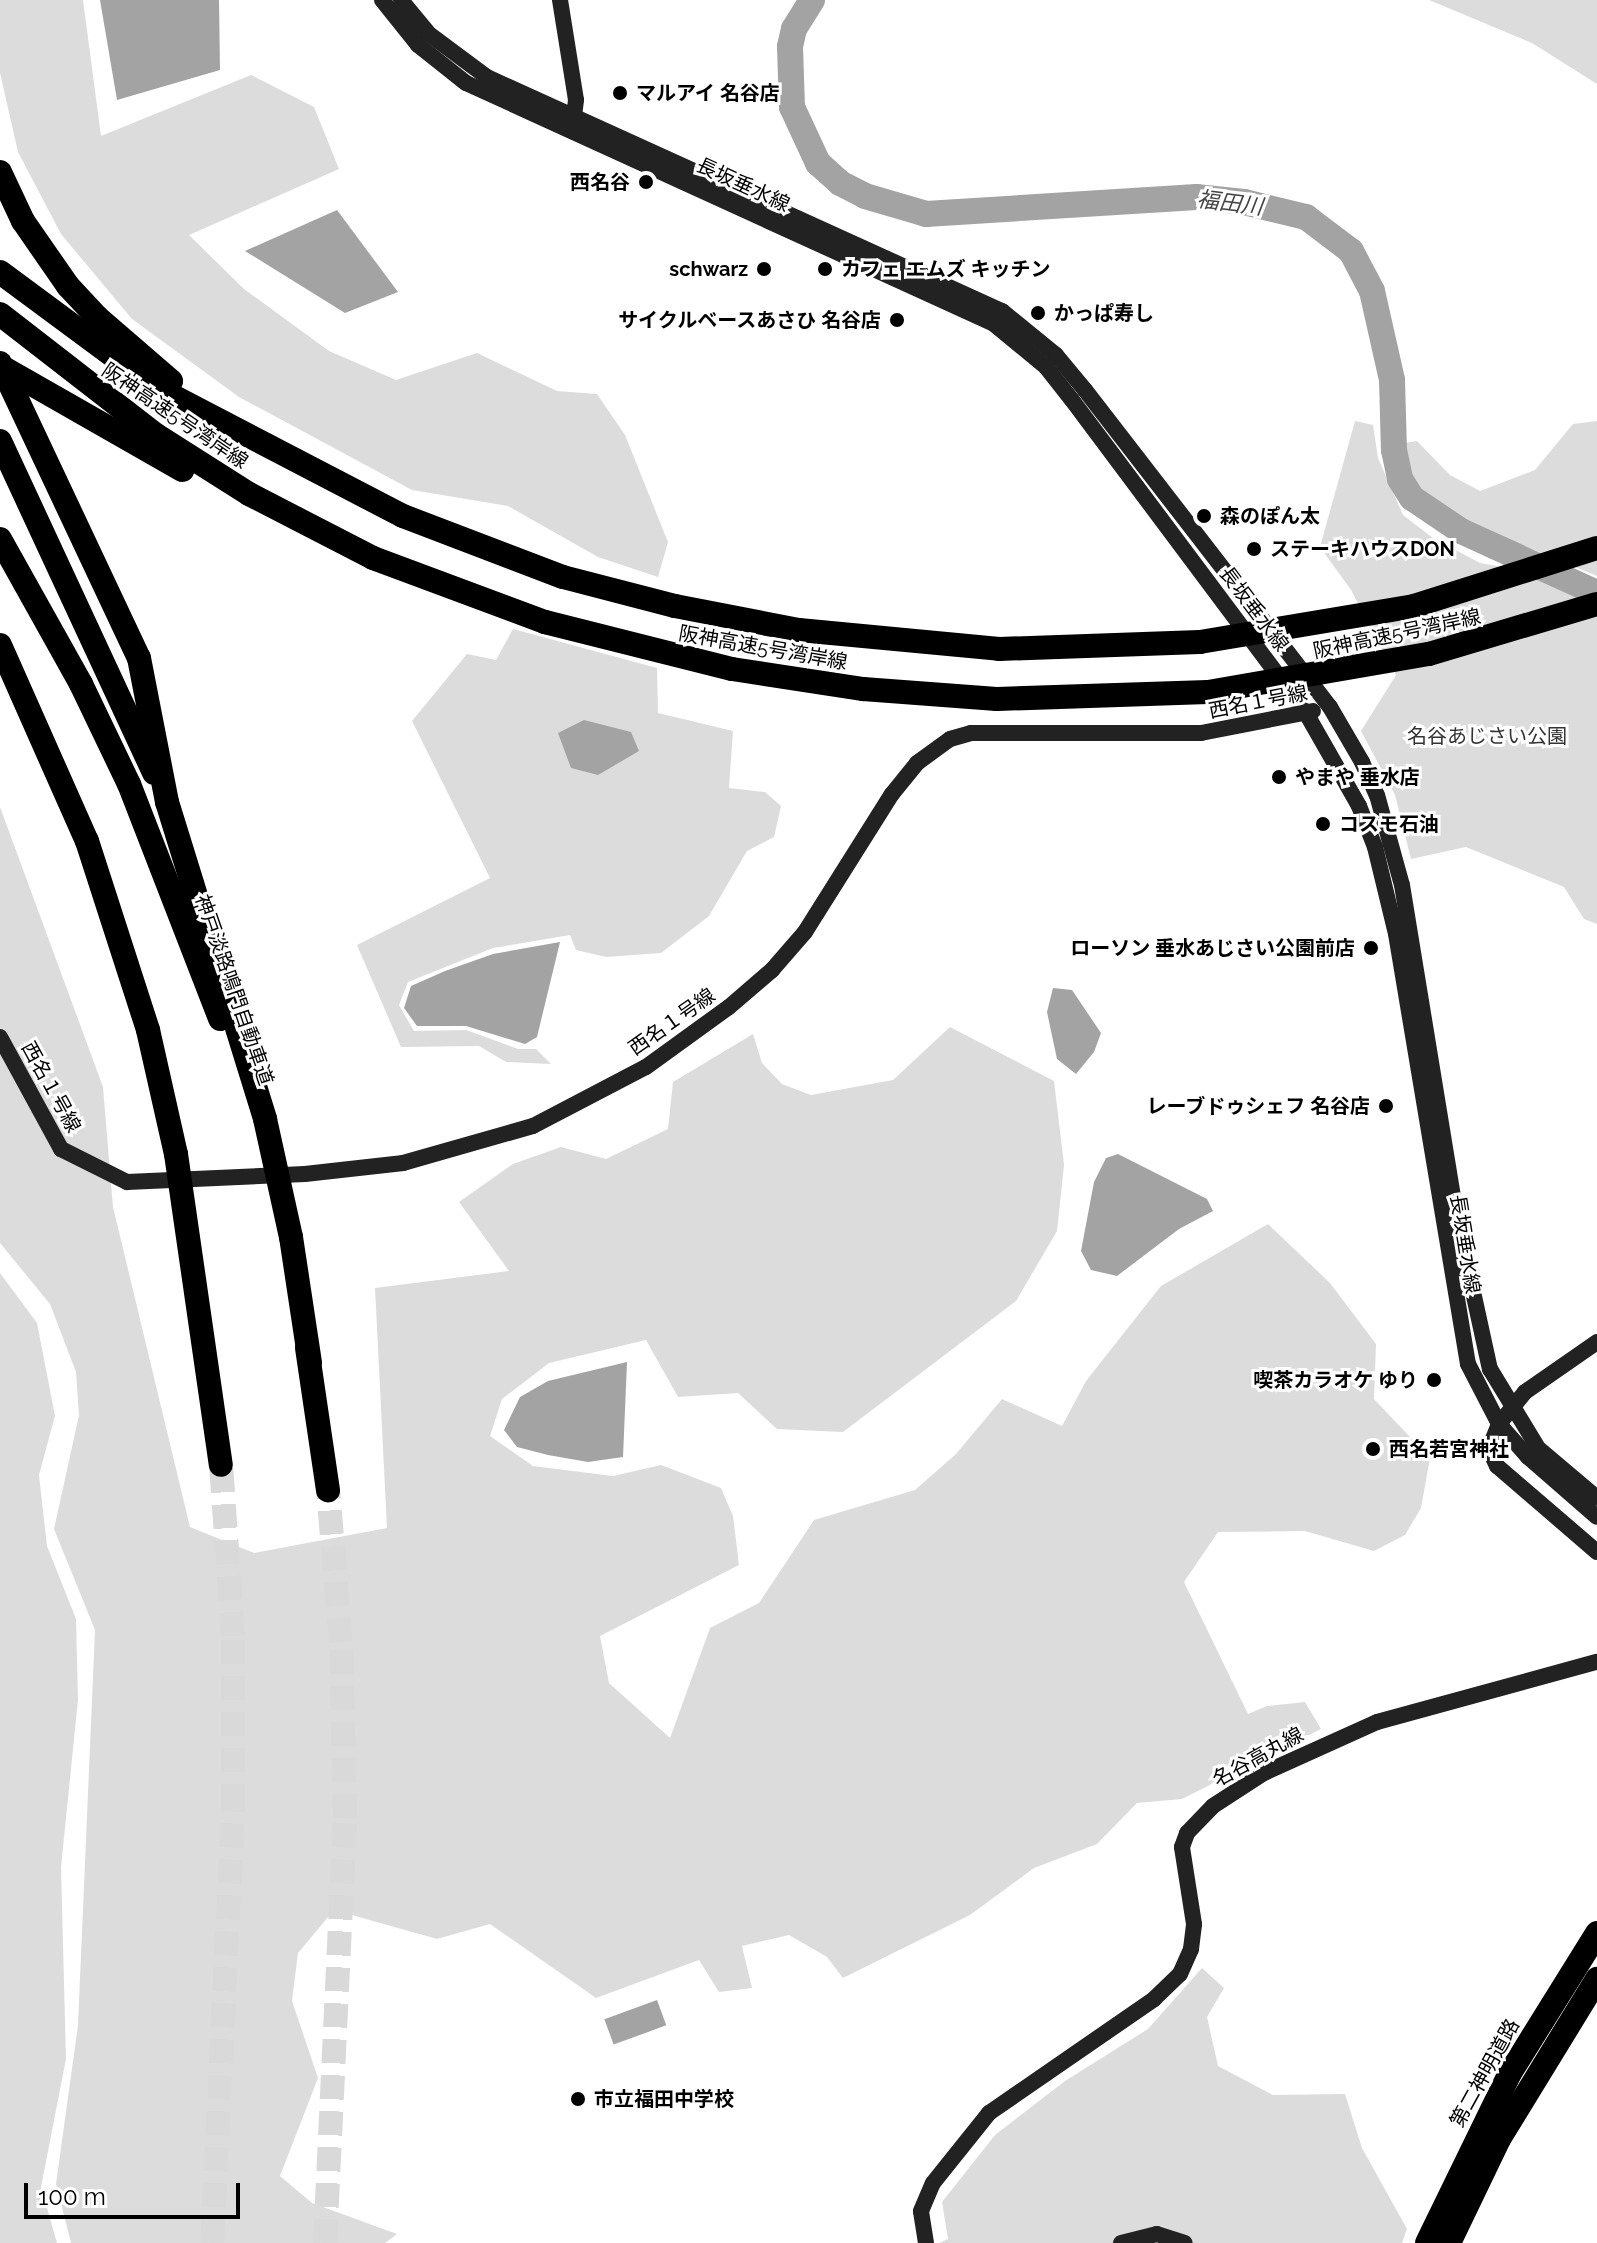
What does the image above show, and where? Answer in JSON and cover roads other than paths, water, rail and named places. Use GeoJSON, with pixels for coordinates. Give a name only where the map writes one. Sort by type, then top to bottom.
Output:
{"type":"FeatureCollection","features":[{"type":"Feature","properties":{"kind":"highway"},"geometry":{"type":"LineString","coordinates":[[0,172],[38,243],[97,317],[174,383],[301,466]]}},
{"type":"Feature","properties":{"kind":"highway","name":"阪神高速5号湾岸線"},"geometry":{"type":"LineString","coordinates":[[0,272],[126,368],[301,466],[454,538],[621,593],[748,621],[879,640],[999,649],[1138,647],[1342,621],[1485,586],[1597,548]]}},
{"type":"Feature","properties":{"kind":"highway","name":"阪神高速5号湾岸線"},"geometry":{"type":"LineString","coordinates":[[0,314],[112,404],[179,450],[373,558],[608,640],[732,669],[863,689],[997,699],[1136,697],[1355,670],[1499,636],[1597,604]]}},
{"type":"Feature","properties":{"kind":"highway"},"geometry":{"type":"LineString","coordinates":[[0,365],[248,504],[373,558]]}},
{"type":"Feature","properties":{"kind":"highway"},"geometry":{"type":"LineString","coordinates":[[0,365],[139,658],[167,802],[265,1119],[291,1237],[310,1363]]}},
{"type":"Feature","properties":{"kind":"highway"},"geometry":{"type":"LineString","coordinates":[[0,441],[167,802]]}},
{"type":"Feature","properties":{"kind":"highway","name":"神戸淡路鳴門自動車道"},"geometry":{"type":"LineString","coordinates":[[0,539],[81,684],[175,894],[253,1123],[310,1363],[328,1490]]}},
{"type":"Feature","properties":{"kind":"highway"},"geometry":{"type":"LineString","coordinates":[[0,645],[65,788],[112,914],[148,1030],[176,1154],[221,1465]]}},
{"type":"Feature","properties":{"kind":"highway"},"geometry":{"type":"LineString","coordinates":[[0,674],[112,914]]}},
{"type":"Feature","properties":{"kind":"highway","name":"第二神明道路"},"geometry":{"type":"LineString","coordinates":[[1427,2243],[1510,2073],[1597,1933]]}},
{"type":"Feature","properties":{"kind":"highway"},"geometry":{"type":"LineString","coordinates":[[1449,2243],[1499,2139],[1597,1979]]}},
{"type":"Feature","properties":{"kind":"main road","name":"長坂垂水線"},"geometry":{"type":"LineString","coordinates":[[382,0],[418,45],[466,83],[574,122],[982,300],[1017,321],[1085,390],[1330,707],[1372,784],[1390,839],[1412,934],[1455,1209],[1490,1369],[1538,1448],[1597,1498]]}},
{"type":"Feature","properties":{"kind":"main road","name":"長坂垂水線"},"geometry":{"type":"LineString","coordinates":[[401,0],[429,34],[474,69],[574,122],[954,304],[1024,346],[1072,400],[1306,713],[1359,806],[1387,890],[1461,1341],[1475,1380],[1499,1424],[1537,1466],[1597,1517]]}},
{"type":"Feature","properties":{"kind":"main road"},"geometry":{"type":"LineString","coordinates":[[560,0],[574,122]]}},
{"type":"Feature","properties":{"kind":"main road","name":"西名１号線"},"geometry":{"type":"LineString","coordinates":[[0,1037],[61,1149],[127,1182],[305,1174],[403,1163],[533,1126],[646,1067],[772,970],[805,932],[892,794],[917,763],[950,739],[979,733],[1201,733],[1330,707]]}},
{"type":"Feature","properties":{"kind":"main road"},"geometry":{"type":"LineString","coordinates":[[1597,1342],[1511,1406],[1499,1424],[1489,1449],[1497,1466],[1597,1552]]}},
{"type":"Feature","properties":{"kind":"main road","name":"名谷高丸線"},"geometry":{"type":"LineString","coordinates":[[926,2243],[921,2211],[933,2183],[989,2113],[1154,1999],[1180,1974],[1191,1949],[1194,1924],[1182,1847],[1187,1833],[1213,1806],[1264,1773],[1377,1722],[1597,1662]]}},
{"type":"Feature","properties":{"kind":"main road"},"geometry":{"type":"LineString","coordinates":[[1121,2243],[1157,2234],[1185,2243]]}},
{"type":"Feature","properties":{"kind":"waterway","name":"福田川"},"geometry":{"type":"LineString","coordinates":[[812,0],[794,29],[790,47],[792,107],[818,163],[840,183],[865,196],[926,214],[1196,197],[1244,202],[1306,217],[1351,251],[1372,291],[1392,380],[1394,450],[1400,479],[1412,498],[1461,531],[1597,593]]}},
{"type":"Feature","properties":{"kind":"tunnel"},"geometry":{"type":"LineString","coordinates":[[212,2243],[233,1808],[233,1636],[221,1465]]}},
{"type":"Feature","properties":{"kind":"tunnel"},"geometry":{"type":"LineString","coordinates":[[325,2243],[345,1818],[341,1642],[328,1490]]}},
{"type":"Feature","properties":{"kind":"place","name":"マルアイ 名谷店"},"geometry":{"type":"Point","coordinates":[620,93]}},
{"type":"Feature","properties":{"kind":"place","name":"西名谷"},"geometry":{"type":"Point","coordinates":[646,182]}},
{"type":"Feature","properties":{"kind":"place","name":"schwarz"},"geometry":{"type":"Point","coordinates":[764,269]}},
{"type":"Feature","properties":{"kind":"place","name":"カフェ エムズ キッチン"},"geometry":{"type":"Point","coordinates":[825,269]}},
{"type":"Feature","properties":{"kind":"place","name":"かっぱ寿し"},"geometry":{"type":"Point","coordinates":[1038,313]}},
{"type":"Feature","properties":{"kind":"place","name":"サイクルベースあさひ 名谷店"},"geometry":{"type":"Point","coordinates":[897,320]}},
{"type":"Feature","properties":{"kind":"place","name":"森のぽん太"},"geometry":{"type":"Point","coordinates":[1204,516]}},
{"type":"Feature","properties":{"kind":"place","name":"ステーキハウスDON"},"geometry":{"type":"Point","coordinates":[1254,549]}},
{"type":"Feature","properties":{"kind":"place","name":"やまや 垂水店"},"geometry":{"type":"Point","coordinates":[1279,777]}},
{"type":"Feature","properties":{"kind":"place","name":"コスモ石油"},"geometry":{"type":"Point","coordinates":[1323,824]}},
{"type":"Feature","properties":{"kind":"place","name":"ローソン 垂水あじさい公園前店"},"geometry":{"type":"Point","coordinates":[1371,948]}},
{"type":"Feature","properties":{"kind":"place","name":"レーブドゥシェフ 名谷店"},"geometry":{"type":"Point","coordinates":[1386,1106]}},
{"type":"Feature","properties":{"kind":"place","name":"喫茶カラオケ ゆり"},"geometry":{"type":"Point","coordinates":[1434,1380]}},
{"type":"Feature","properties":{"kind":"place","name":"西名若宮神社"},"geometry":{"type":"Point","coordinates":[1373,1449]}},
{"type":"Feature","properties":{"kind":"place","name":"市立福田中学校"},"geometry":{"type":"Point","coordinates":[578,2099]}},
{"type":"Feature","properties":{"kind":"park label","name":"名谷あじさい公園"},"geometry":{"type":"Point","coordinates":[1487,736]}}]}
